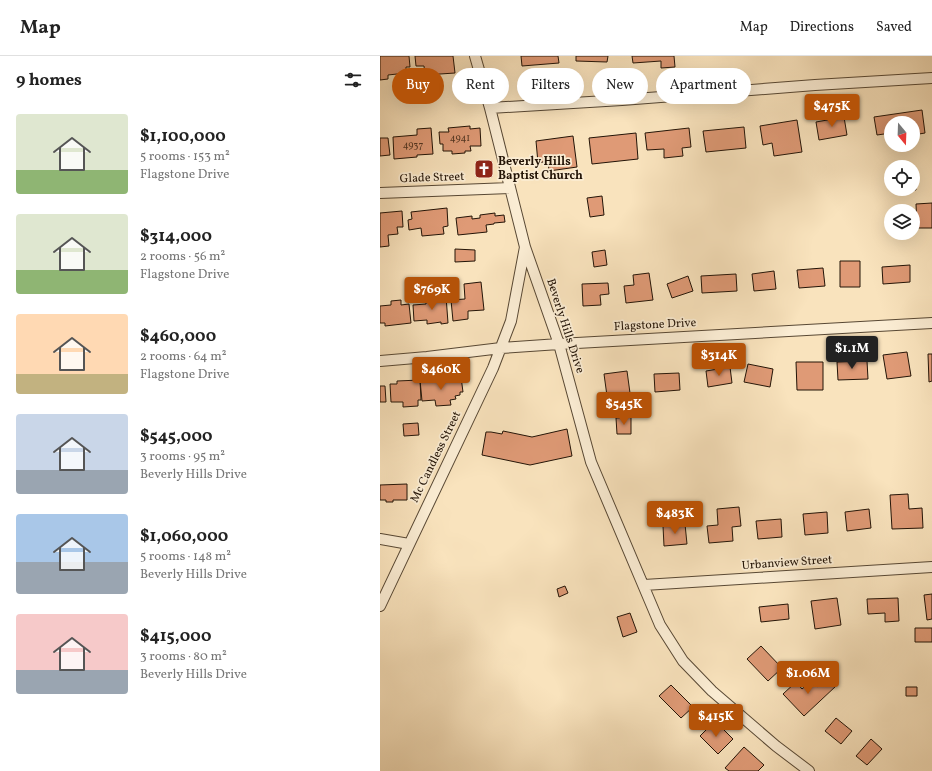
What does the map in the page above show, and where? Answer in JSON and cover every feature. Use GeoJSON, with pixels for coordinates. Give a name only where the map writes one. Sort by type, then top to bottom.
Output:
{"type":"FeatureCollection","features":[{"type":"Feature","properties":{"kind":"street","name":"Beverly Hills Drive"},"geometry":{"type":"LineString","coordinates":[[475,56],[490,108],[525,247],[559,344],[591,462],[660,625],[683,661],[712,691],[776,746],[809,771]]}},
{"type":"Feature","properties":{"kind":"street"},"geometry":{"type":"LineString","coordinates":[[490,108],[932,78]]}},
{"type":"Feature","properties":{"kind":"street","name":"Glade Street"},"geometry":{"type":"LineString","coordinates":[[380,193],[510,188]]}},
{"type":"Feature","properties":{"kind":"street","name":"Mc Candless Street"},"geometry":{"type":"LineString","coordinates":[[380,606],[493,368],[511,321],[525,247]]}},
{"type":"Feature","properties":{"kind":"street","name":"Flagstone Drive"},"geometry":{"type":"LineString","coordinates":[[380,361],[501,348],[932,322]]}},
{"type":"Feature","properties":{"kind":"street"},"geometry":{"type":"LineString","coordinates":[[380,539],[409,544]]}},
{"type":"Feature","properties":{"kind":"street","name":"Urbanview Street"},"geometry":{"type":"LineString","coordinates":[[644,585],[932,567]]}},
{"type":"Feature","properties":{"kind":"building"},"geometry":{"type":"Polygon","coordinates":[[[380,56],[409,56],[410,67],[392,68],[392,75],[388,75],[388,79],[380,80],[380,56]]]}},
{"type":"Feature","properties":{"kind":"building"},"geometry":{"type":"Polygon","coordinates":[[[415,56],[453,56],[454,68],[452,68],[452,73],[444,74],[444,68],[424,68],[424,66],[416,66],[415,56]]]}},
{"type":"Feature","properties":{"kind":"building"},"geometry":{"type":"Polygon","coordinates":[[[521,56],[558,56],[559,63],[522,66],[521,56]]]}},
{"type":"Feature","properties":{"kind":"building"},"geometry":{"type":"Polygon","coordinates":[[[576,56],[608,56],[607,62],[576,61],[576,56]]]}},
{"type":"Feature","properties":{"kind":"building"},"geometry":{"type":"Polygon","coordinates":[[[632,56],[674,56],[675,67],[661,68],[661,61],[633,63],[632,56]]]}},
{"type":"Feature","properties":{"kind":"building"},"geometry":{"type":"Polygon","coordinates":[[[922,110],[925,133],[920,134],[920,116],[884,116],[884,134],[877,135],[874,117],[922,110]]]}},
{"type":"Feature","properties":{"kind":"building"},"geometry":{"type":"Polygon","coordinates":[[[844,117],[847,135],[819,140],[816,122],[844,117]]]}},
{"type":"Feature","properties":{"kind":"building"},"geometry":{"type":"Polygon","coordinates":[[[797,120],[802,152],[774,156],[772,143],[763,145],[760,126],[797,120]]]}},
{"type":"Feature","properties":{"kind":"building"},"geometry":{"type":"Polygon","coordinates":[[[470,126],[470,129],[480,128],[481,146],[470,146],[471,151],[465,151],[465,153],[452,154],[452,151],[443,151],[443,144],[440,144],[439,132],[449,132],[448,128],[470,126]]]}},
{"type":"Feature","properties":{"kind":"building"},"geometry":{"type":"Polygon","coordinates":[[[744,127],[746,148],[706,152],[703,131],[744,127]]]}},
{"type":"Feature","properties":{"kind":"building"},"geometry":{"type":"Polygon","coordinates":[[[431,128],[433,154],[394,159],[393,137],[417,135],[417,129],[431,128]]]}},
{"type":"Feature","properties":{"kind":"building"},"geometry":{"type":"Polygon","coordinates":[[[689,128],[691,147],[682,148],[683,156],[664,158],[664,149],[647,150],[645,133],[689,128]]]}},
{"type":"Feature","properties":{"kind":"building"},"geometry":{"type":"Polygon","coordinates":[[[636,133],[638,159],[592,164],[589,138],[636,133]]]}},
{"type":"Feature","properties":{"kind":"building"},"geometry":{"type":"Polygon","coordinates":[[[573,136],[577,167],[549,171],[548,161],[538,163],[536,141],[573,136]]]}},
{"type":"Feature","properties":{"kind":"building"},"geometry":{"type":"Polygon","coordinates":[[[380,138],[388,138],[390,155],[380,156],[380,138]]]}},
{"type":"Feature","properties":{"kind":"building"},"geometry":{"type":"Polygon","coordinates":[[[602,196],[604,215],[590,217],[587,198],[602,196]]]}},
{"type":"Feature","properties":{"kind":"building"},"geometry":{"type":"Polygon","coordinates":[[[932,203],[932,228],[920,228],[920,204],[916,204],[932,203]]]}},
{"type":"Feature","properties":{"kind":"building"},"geometry":{"type":"Polygon","coordinates":[[[447,208],[448,226],[443,227],[444,234],[422,236],[421,228],[409,230],[408,220],[412,219],[411,212],[447,208]]]}},
{"type":"Feature","properties":{"kind":"building"},"geometry":{"type":"Polygon","coordinates":[[[402,211],[403,227],[397,227],[398,234],[388,235],[389,246],[380,247],[380,213],[402,211]]]}},
{"type":"Feature","properties":{"kind":"building"},"geometry":{"type":"Polygon","coordinates":[[[495,213],[495,216],[504,215],[505,222],[486,225],[487,232],[458,235],[456,218],[472,216],[472,219],[480,218],[480,215],[495,213]]]}},
{"type":"Feature","properties":{"kind":"building"},"geometry":{"type":"Polygon","coordinates":[[[455,249],[475,250],[475,261],[455,262],[455,249]]]}},
{"type":"Feature","properties":{"kind":"building"},"geometry":{"type":"Polygon","coordinates":[[[605,250],[607,265],[594,267],[592,252],[605,250]]]}},
{"type":"Feature","properties":{"kind":"building"},"geometry":{"type":"Polygon","coordinates":[[[840,261],[860,261],[860,287],[840,287],[840,261]]]}},
{"type":"Feature","properties":{"kind":"building"},"geometry":{"type":"Polygon","coordinates":[[[910,265],[910,282],[883,284],[882,267],[910,265]]]}},
{"type":"Feature","properties":{"kind":"building"},"geometry":{"type":"Polygon","coordinates":[[[823,268],[825,286],[799,288],[797,270],[823,268]]]}},
{"type":"Feature","properties":{"kind":"building"},"geometry":{"type":"Polygon","coordinates":[[[774,271],[776,289],[754,291],[752,274],[774,271]]]}},
{"type":"Feature","properties":{"kind":"building"},"geometry":{"type":"Polygon","coordinates":[[[649,273],[653,300],[626,303],[624,286],[634,285],[633,275],[649,273]]]}},
{"type":"Feature","properties":{"kind":"building"},"geometry":{"type":"Polygon","coordinates":[[[736,274],[737,291],[702,293],[701,276],[736,274]]]}},
{"type":"Feature","properties":{"kind":"building"},"geometry":{"type":"Polygon","coordinates":[[[688,276],[693,291],[672,298],[667,284],[688,276]]]}},
{"type":"Feature","properties":{"kind":"building"},"geometry":{"type":"Polygon","coordinates":[[[481,282],[484,310],[468,311],[468,319],[453,321],[451,300],[465,299],[464,284],[481,282]]]}},
{"type":"Feature","properties":{"kind":"building"},"geometry":{"type":"Polygon","coordinates":[[[608,283],[609,294],[600,295],[601,305],[583,306],[582,284],[608,283]]]}},
{"type":"Feature","properties":{"kind":"building"},"geometry":{"type":"Polygon","coordinates":[[[446,296],[448,323],[441,324],[441,322],[427,324],[427,320],[414,321],[413,305],[426,304],[426,300],[446,296]]]}},
{"type":"Feature","properties":{"kind":"building"},"geometry":{"type":"Polygon","coordinates":[[[401,300],[401,305],[409,304],[411,323],[385,326],[385,323],[380,323],[380,306],[391,305],[391,301],[401,300]]]}},
{"type":"Feature","properties":{"kind":"building"},"geometry":{"type":"Polygon","coordinates":[[[907,352],[911,376],[887,379],[883,355],[907,352]]]}},
{"type":"Feature","properties":{"kind":"building"},"geometry":{"type":"Polygon","coordinates":[[[928,354],[932,354],[932,381],[929,382],[928,354]]]}},
{"type":"Feature","properties":{"kind":"building"},"geometry":{"type":"Polygon","coordinates":[[[867,361],[868,379],[838,380],[837,362],[867,361]]]}},
{"type":"Feature","properties":{"kind":"building"},"geometry":{"type":"Polygon","coordinates":[[[796,362],[823,362],[823,390],[797,390],[796,362]]]}},
{"type":"Feature","properties":{"kind":"building"},"geometry":{"type":"Polygon","coordinates":[[[748,364],[773,369],[770,387],[744,382],[748,364]]]}},
{"type":"Feature","properties":{"kind":"building"},"geometry":{"type":"Polygon","coordinates":[[[730,367],[732,383],[708,387],[706,371],[730,367]]]}},
{"type":"Feature","properties":{"kind":"building"},"geometry":{"type":"Polygon","coordinates":[[[627,371],[630,393],[607,396],[604,374],[627,371]]]}},
{"type":"Feature","properties":{"kind":"building"},"geometry":{"type":"Polygon","coordinates":[[[679,373],[680,390],[655,392],[654,374],[679,373]]]}},
{"type":"Feature","properties":{"kind":"building"},"geometry":{"type":"Polygon","coordinates":[[[461,377],[463,392],[460,392],[460,395],[455,396],[456,399],[450,400],[451,405],[436,406],[435,400],[422,401],[420,380],[434,379],[434,381],[441,381],[441,383],[451,382],[451,378],[461,377]]]}},
{"type":"Feature","properties":{"kind":"building"},"geometry":{"type":"Polygon","coordinates":[[[420,380],[421,400],[418,400],[418,406],[403,407],[403,402],[391,402],[390,384],[397,384],[397,381],[420,380]]]}},
{"type":"Feature","properties":{"kind":"building"},"geometry":{"type":"Polygon","coordinates":[[[380,386],[385,386],[386,402],[380,402],[380,386]]]}},
{"type":"Feature","properties":{"kind":"building"},"geometry":{"type":"Polygon","coordinates":[[[631,417],[631,434],[617,434],[616,418],[631,417]]]}},
{"type":"Feature","properties":{"kind":"building"},"geometry":{"type":"Polygon","coordinates":[[[418,423],[419,435],[404,436],[403,424],[418,423]]]}},
{"type":"Feature","properties":{"kind":"building"},"geometry":{"type":"Polygon","coordinates":[[[567,429],[572,456],[530,465],[482,455],[486,432],[502,434],[503,431],[532,437],[567,429]]]}},
{"type":"Feature","properties":{"kind":"building"},"geometry":{"type":"Polygon","coordinates":[[[407,484],[407,500],[393,500],[393,502],[386,502],[386,500],[380,500],[380,485],[407,484]]]}},
{"type":"Feature","properties":{"kind":"building"},"geometry":{"type":"Polygon","coordinates":[[[908,494],[909,509],[922,508],[923,528],[892,529],[890,495],[908,494]]]}},
{"type":"Feature","properties":{"kind":"building"},"geometry":{"type":"Polygon","coordinates":[[[739,507],[741,526],[732,527],[733,541],[709,543],[707,526],[718,525],[717,509],[739,507]]]}},
{"type":"Feature","properties":{"kind":"building"},"geometry":{"type":"Polygon","coordinates":[[[869,509],[871,528],[847,531],[845,512],[869,509]]]}},
{"type":"Feature","properties":{"kind":"building"},"geometry":{"type":"Polygon","coordinates":[[[827,512],[828,533],[805,535],[803,514],[827,512]]]}},
{"type":"Feature","properties":{"kind":"building"},"geometry":{"type":"Polygon","coordinates":[[[781,519],[782,537],[758,539],[756,521],[781,519]]]}},
{"type":"Feature","properties":{"kind":"building"},"geometry":{"type":"Polygon","coordinates":[[[685,524],[687,544],[664,546],[663,526],[685,524]]]}},
{"type":"Feature","properties":{"kind":"building"},"geometry":{"type":"Polygon","coordinates":[[[565,586],[568,593],[559,597],[557,589],[565,586]]]}},
{"type":"Feature","properties":{"kind":"building"},"geometry":{"type":"Polygon","coordinates":[[[932,594],[932,619],[927,620],[924,595],[932,594]]]}},
{"type":"Feature","properties":{"kind":"building"},"geometry":{"type":"Polygon","coordinates":[[[837,598],[841,625],[815,629],[811,601],[837,598]]]}},
{"type":"Feature","properties":{"kind":"building"},"geometry":{"type":"Polygon","coordinates":[[[898,598],[899,621],[885,622],[885,613],[868,614],[867,599],[898,598]]]}},
{"type":"Feature","properties":{"kind":"building"},"geometry":{"type":"Polygon","coordinates":[[[788,604],[789,619],[761,622],[759,607],[788,604]]]}},
{"type":"Feature","properties":{"kind":"building"},"geometry":{"type":"Polygon","coordinates":[[[630,613],[637,632],[623,637],[617,617],[630,613]]]}},
{"type":"Feature","properties":{"kind":"building"},"geometry":{"type":"Polygon","coordinates":[[[915,628],[932,628],[932,642],[915,642],[915,628]]]}},
{"type":"Feature","properties":{"kind":"building"},"geometry":{"type":"Polygon","coordinates":[[[761,646],[782,668],[768,681],[747,659],[761,646]]]}},
{"type":"Feature","properties":{"kind":"building"},"geometry":{"type":"Polygon","coordinates":[[[828,677],[836,686],[804,716],[783,694],[796,682],[802,689],[811,681],[817,687],[828,677]]]}},
{"type":"Feature","properties":{"kind":"building"},"geometry":{"type":"Polygon","coordinates":[[[671,685],[693,707],[681,718],[659,696],[671,685]]]}},
{"type":"Feature","properties":{"kind":"building"},"geometry":{"type":"Polygon","coordinates":[[[906,687],[917,687],[917,696],[906,696],[906,687]]]}},
{"type":"Feature","properties":{"kind":"building"},"geometry":{"type":"Polygon","coordinates":[[[836,718],[852,731],[841,744],[825,731],[836,718]]]}},
{"type":"Feature","properties":{"kind":"building"},"geometry":{"type":"Polygon","coordinates":[[[715,721],[733,739],[718,754],[700,736],[715,721]]]}},
{"type":"Feature","properties":{"kind":"building"},"geometry":{"type":"Polygon","coordinates":[[[871,739],[882,749],[867,765],[856,756],[871,739]]]}},
{"type":"Feature","properties":{"kind":"building"},"geometry":{"type":"Polygon","coordinates":[[[744,747],[764,765],[758,771],[729,771],[725,768],[744,747]]]}},
{"type":"Feature","properties":{"kind":"place","name":"Beverly Hills Baptist Church"},"geometry":{"type":"Point","coordinates":[484,169]}}]}
